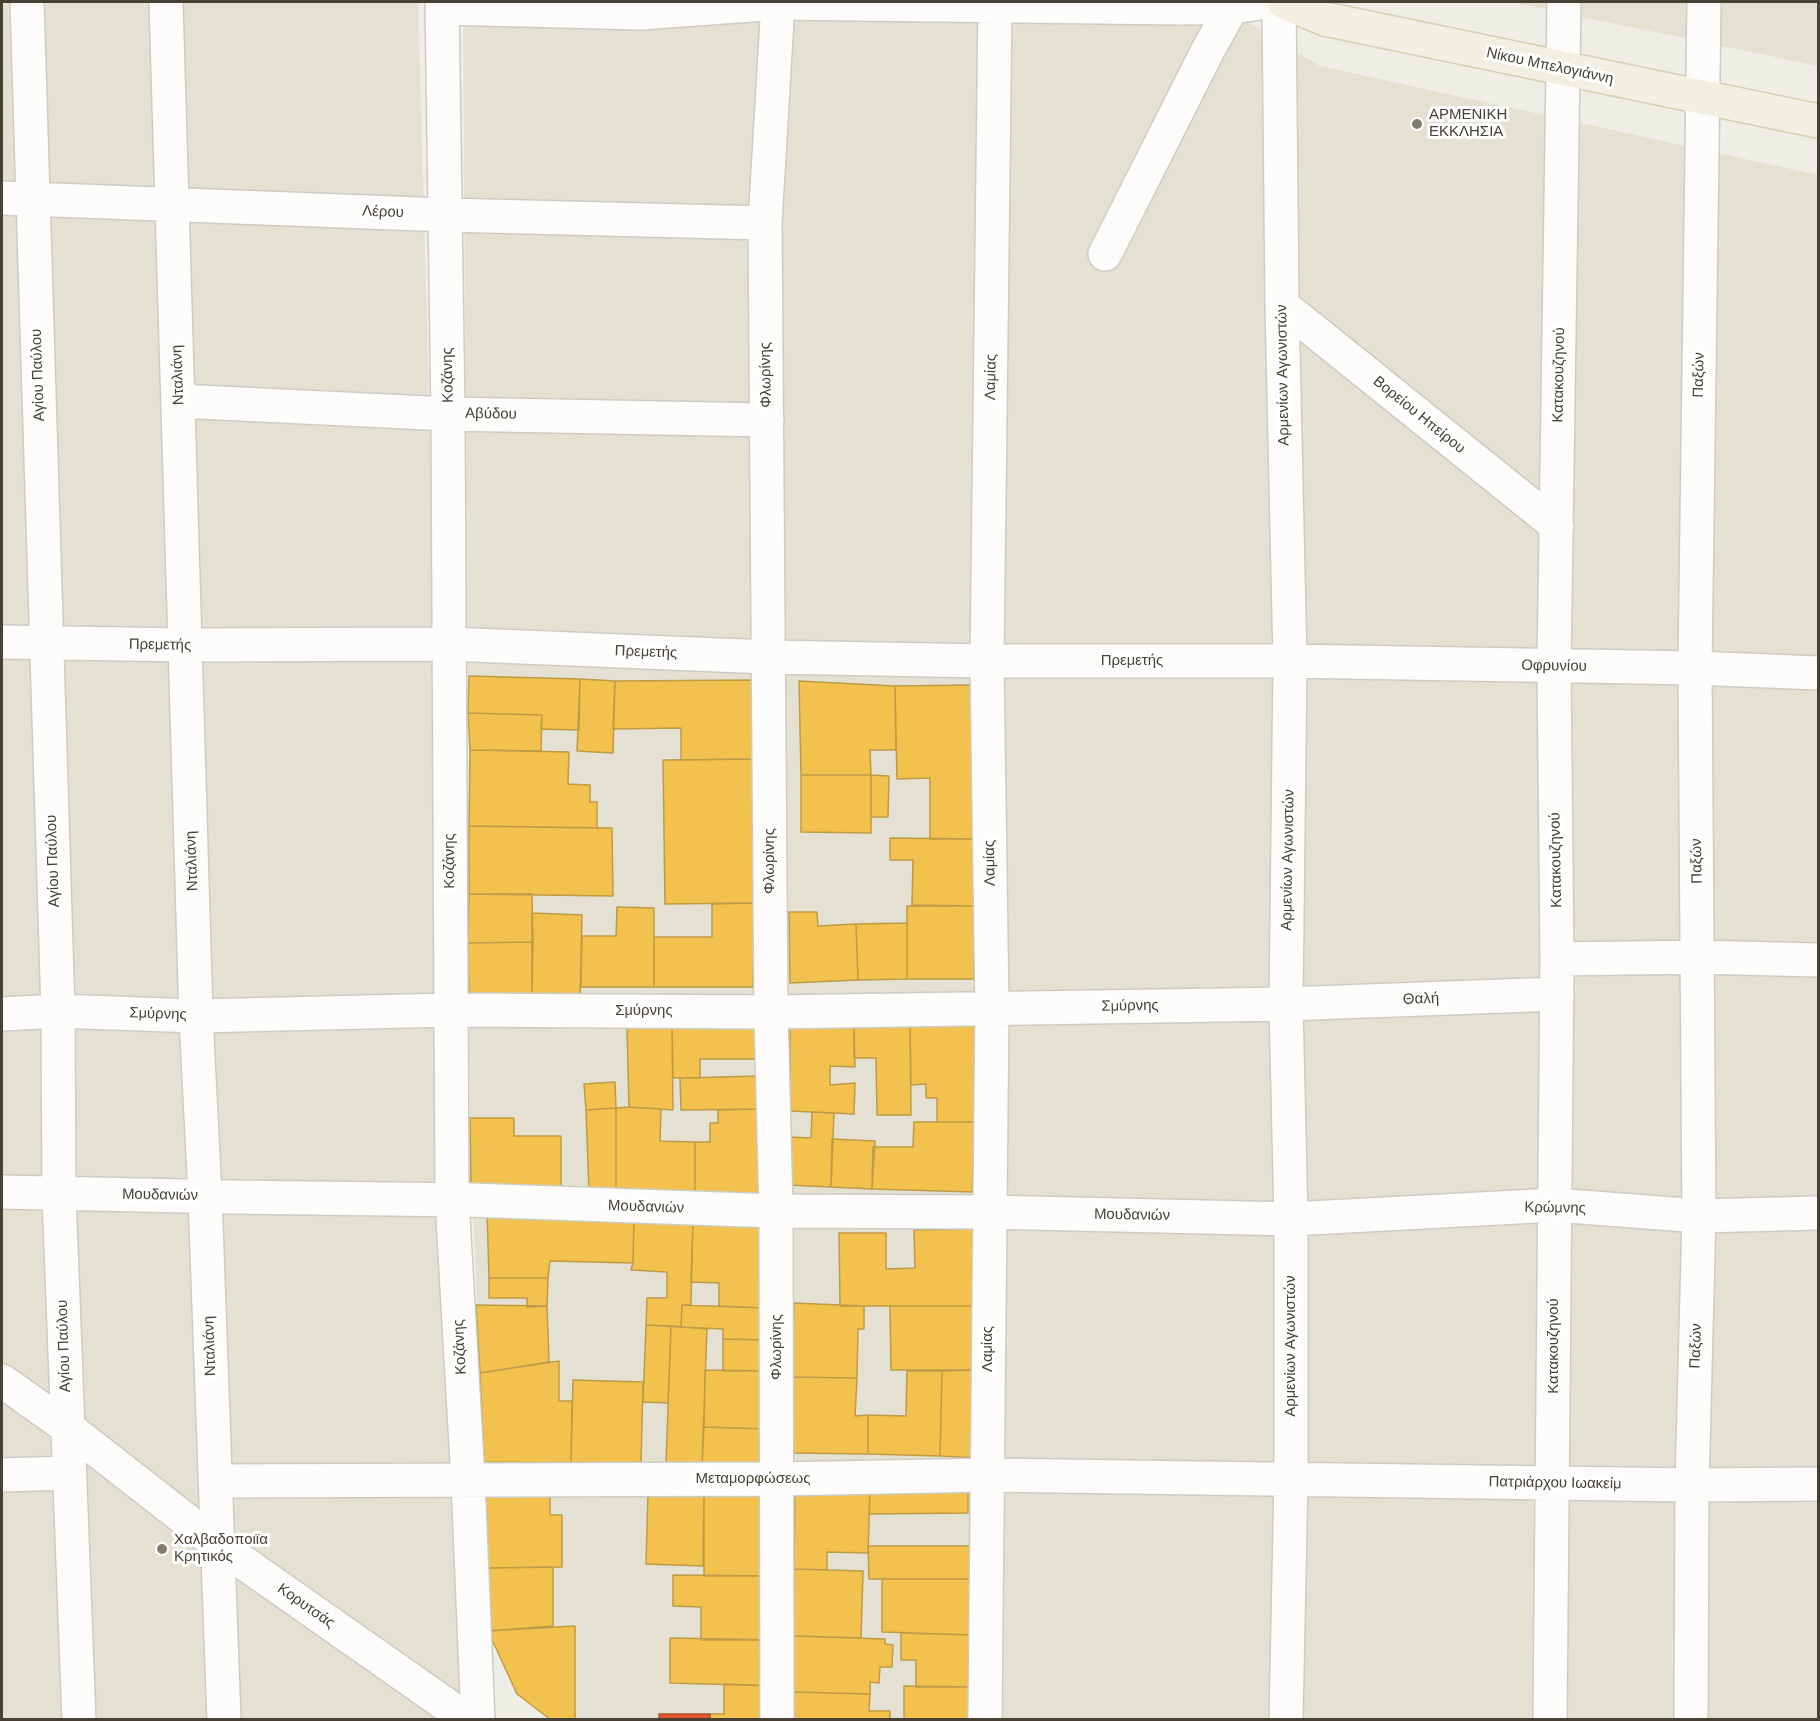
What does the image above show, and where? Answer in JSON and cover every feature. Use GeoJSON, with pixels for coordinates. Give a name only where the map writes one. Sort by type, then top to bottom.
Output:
{"type":"FeatureCollection","features":[{"type":"Feature","properties":{"kind":"main road","name":"Νίκου Μπελογιάννη"},"geometry":{"type":"LineString","coordinates":[[1284,2],[1563,69],[1818,120]]}},
{"type":"Feature","properties":{"kind":"street","name":"Αγίου Παύλου"},"geometry":{"type":"LineString","coordinates":[[27,2],[17,198],[47,642],[58,1011],[59,1194],[79,1719]]}},
{"type":"Feature","properties":{"kind":"street","name":"Νταλιάνη"},"geometry":{"type":"LineString","coordinates":[[166,2],[187,645],[196,1016],[205,1196],[224,1719]]}},
{"type":"Feature","properties":{"kind":"street"},"geometry":{"type":"LineString","coordinates":[[442,5],[642,7],[778,3],[1232,7],[1267,2]]}},
{"type":"Feature","properties":{"kind":"street","name":"Αρμενίων Αγωνιστών"},"geometry":{"type":"LineString","coordinates":[[1279,2],[1282,305],[1290,661],[1286,1004],[1291,1219],[1291,1478],[1286,1719]]}},
{"type":"Feature","properties":{"kind":"street","name":"Κατακουζηνού"},"geometry":{"type":"LineString","coordinates":[[1550,1719],[1557,994],[1554,666],[1564,2]]}},
{"type":"Feature","properties":{"kind":"street","name":"Παξών"},"geometry":{"type":"LineString","coordinates":[[1690,1719],[1692,1485],[1699,1216],[1699,957],[1695,669],[1704,2]]}},
{"type":"Feature","properties":{"kind":"street","name":"Φλωρίνης"},"geometry":{"type":"LineString","coordinates":[[777,1719],[776,1211],[771,1012],[765,224],[778,3]]}},
{"type":"Feature","properties":{"kind":"street","name":"Κοζάνης"},"geometry":{"type":"LineString","coordinates":[[442,5],[448,414],[452,1200],[468,1480],[478,1719]]}},
{"type":"Feature","properties":{"kind":"street","name":"Λαμίας"},"geometry":{"type":"LineString","coordinates":[[985,1719],[988,1212],[992,1008],[987,661],[995,6]]}},
{"type":"Feature","properties":{"kind":"street"},"geometry":{"type":"LineString","coordinates":[[1105,254],[1232,7]]}},
{"type":"Feature","properties":{"kind":"street","name":"Λέρου"},"geometry":{"type":"LineString","coordinates":[[17,198],[446,215],[765,224]]}},
{"type":"Feature","properties":{"kind":"street","name":"Βορείου Ηπείρου"},"geometry":{"type":"LineString","coordinates":[[1282,305],[1557,526]]}},
{"type":"Feature","properties":{"kind":"street","name":"Αβύδου"},"geometry":{"type":"LineString","coordinates":[[179,401],[448,414],[766,420]]}},
{"type":"Feature","properties":{"kind":"street","name":"Πρεμετής"},"geometry":{"type":"LineString","coordinates":[[2,642],[187,645],[448,644],[769,657],[987,661],[1290,661]]}},
{"type":"Feature","properties":{"kind":"street","name":"Οφρυνίου"},"geometry":{"type":"LineString","coordinates":[[1290,661],[1818,673]]}},
{"type":"Feature","properties":{"kind":"street"},"geometry":{"type":"LineString","coordinates":[[1557,959],[1699,957],[1818,960]]}},
{"type":"Feature","properties":{"kind":"street","name":"Θαλή"},"geometry":{"type":"LineString","coordinates":[[1286,1004],[1557,994]]}},
{"type":"Feature","properties":{"kind":"street","name":"Σμύρνης"},"geometry":{"type":"LineString","coordinates":[[2,1014],[58,1011],[196,1016],[451,1010],[771,1012],[1286,1004]]}},
{"type":"Feature","properties":{"kind":"street","name":"Μουδανιών"},"geometry":{"type":"LineString","coordinates":[[2,1192],[452,1200],[776,1211],[988,1212],[1291,1219]]}},
{"type":"Feature","properties":{"kind":"street","name":"Κρώμνης"},"geometry":{"type":"LineString","coordinates":[[1291,1219],[1555,1205],[1699,1216],[1818,1213]]}},
{"type":"Feature","properties":{"kind":"street","name":"Κορυτσάς"},"geometry":{"type":"LineString","coordinates":[[2,1381],[67,1427],[217,1544],[468,1719]]}},
{"type":"Feature","properties":{"kind":"street"},"geometry":{"type":"LineString","coordinates":[[2,1475],[69,1473]]}},
{"type":"Feature","properties":{"kind":"street","name":"Μεταμορφώσεως"},"geometry":{"type":"LineString","coordinates":[[215,1481],[777,1479],[988,1475],[1291,1478]]}},
{"type":"Feature","properties":{"kind":"street","name":"Πατριάρχου Ιωακείμ"},"geometry":{"type":"LineString","coordinates":[[1291,1478],[1692,1485],[1818,1484]]}},
{"type":"Feature","properties":{"kind":"shaded area"},"geometry":{"type":"Polygon","coordinates":[[[2,2],[418,2],[466,1719],[2,1720],[2,2]]]}},
{"type":"Feature","properties":{"kind":"shaded area"},"geometry":{"type":"Polygon","coordinates":[[[463,2],[1214,2],[1320,66],[1818,175],[1818,1719],[551,1720],[517,1694],[488,1631],[486,1496],[471,1192],[468,976],[470,750],[463,2]]]}},
{"type":"Feature","properties":{"kind":"shaded area"},"geometry":{"type":"Polygon","coordinates":[[[1510,2],[1818,2],[1818,66],[1510,2]]]}},
{"type":"Feature","properties":{"kind":"building: Homes"},"geometry":{"type":"Polygon","coordinates":[[[469,676],[580,679],[579,730],[541,729],[542,715],[468,713],[469,676]]]}},
{"type":"Feature","properties":{"kind":"building: Homes"},"geometry":{"type":"Polygon","coordinates":[[[580,679],[615,681],[613,753],[577,751],[580,679]]]}},
{"type":"Feature","properties":{"kind":"building: Homes"},"geometry":{"type":"Polygon","coordinates":[[[752,680],[753,759],[681,760],[681,728],[613,729],[615,681],[752,680]]]}},
{"type":"Feature","properties":{"kind":"building: Homes"},"geometry":{"type":"Polygon","coordinates":[[[799,681],[895,686],[896,750],[870,750],[871,775],[801,775],[799,681]]]}},
{"type":"Feature","properties":{"kind":"building: Homes"},"geometry":{"type":"Polygon","coordinates":[[[973,685],[975,839],[930,839],[930,778],[897,779],[895,686],[973,685]]]}},
{"type":"Feature","properties":{"kind":"building: Homes"},"geometry":{"type":"Polygon","coordinates":[[[468,713],[542,715],[541,751],[470,750],[468,713]]]}},
{"type":"Feature","properties":{"kind":"building: Homes"},"geometry":{"type":"Polygon","coordinates":[[[470,750],[569,752],[568,784],[590,785],[590,802],[597,802],[597,828],[469,826],[470,750]]]}},
{"type":"Feature","properties":{"kind":"building: Homes"},"geometry":{"type":"Polygon","coordinates":[[[753,759],[755,903],[665,904],[663,760],[753,759]]]}},
{"type":"Feature","properties":{"kind":"building: Homes"},"geometry":{"type":"Polygon","coordinates":[[[801,775],[871,775],[871,833],[801,832],[801,775]]]}},
{"type":"Feature","properties":{"kind":"building: Homes"},"geometry":{"type":"Polygon","coordinates":[[[871,775],[889,776],[888,817],[871,817],[871,775]]]}},
{"type":"Feature","properties":{"kind":"building: Homes"},"geometry":{"type":"Polygon","coordinates":[[[469,826],[612,828],[613,896],[469,894],[469,826]]]}},
{"type":"Feature","properties":{"kind":"building: Homes"},"geometry":{"type":"Polygon","coordinates":[[[890,838],[975,839],[975,906],[912,905],[913,860],[890,860],[890,838]]]}},
{"type":"Feature","properties":{"kind":"building: Homes"},"geometry":{"type":"Polygon","coordinates":[[[469,894],[532,894],[533,942],[468,943],[469,894]]]}},
{"type":"Feature","properties":{"kind":"building: Homes"},"geometry":{"type":"Polygon","coordinates":[[[755,903],[753,987],[654,987],[654,937],[712,937],[712,904],[755,903]]]}},
{"type":"Feature","properties":{"kind":"building: Homes"},"geometry":{"type":"Polygon","coordinates":[[[907,906],[975,906],[974,979],[907,979],[907,906]]]}},
{"type":"Feature","properties":{"kind":"building: Homes"},"geometry":{"type":"Polygon","coordinates":[[[617,907],[654,908],[654,987],[581,987],[582,936],[616,936],[617,907]]]}},
{"type":"Feature","properties":{"kind":"building: Homes"},"geometry":{"type":"Polygon","coordinates":[[[789,912],[817,912],[818,926],[856,924],[858,980],[790,983],[789,912]]]}},
{"type":"Feature","properties":{"kind":"building: Homes"},"geometry":{"type":"Polygon","coordinates":[[[532,913],[582,915],[580,998],[532,997],[532,913]]]}},
{"type":"Feature","properties":{"kind":"building: Homes"},"geometry":{"type":"Polygon","coordinates":[[[907,923],[907,979],[858,980],[856,924],[907,923]]]}},
{"type":"Feature","properties":{"kind":"building: Homes"},"geometry":{"type":"Polygon","coordinates":[[[533,942],[532,997],[469,998],[468,943],[533,942]]]}},
{"type":"Feature","properties":{"kind":"building: Homes"},"geometry":{"type":"Polygon","coordinates":[[[910,1021],[976,1021],[976,1122],[937,1122],[937,1098],[926,1098],[926,1084],[911,1085],[910,1021]]]}},
{"type":"Feature","properties":{"kind":"building: Homes"},"geometry":{"type":"Polygon","coordinates":[[[910,1021],[911,1115],[877,1115],[876,1058],[854,1058],[854,1022],[910,1021]]]}},
{"type":"Feature","properties":{"kind":"building: Homes"},"geometry":{"type":"Polygon","coordinates":[[[854,1022],[855,1067],[830,1066],[830,1085],[855,1083],[854,1114],[790,1111],[790,1023],[854,1022]]]}},
{"type":"Feature","properties":{"kind":"building: Homes"},"geometry":{"type":"Polygon","coordinates":[[[755,1026],[755,1059],[700,1059],[700,1078],[673,1078],[672,1027],[755,1026]]]}},
{"type":"Feature","properties":{"kind":"building: Homes"},"geometry":{"type":"Polygon","coordinates":[[[672,1027],[673,1110],[629,1107],[627,1028],[672,1027]]]}},
{"type":"Feature","properties":{"kind":"building: Homes"},"geometry":{"type":"Polygon","coordinates":[[[760,1076],[760,1109],[681,1110],[680,1078],[760,1076]]]}},
{"type":"Feature","properties":{"kind":"building: Homes"},"geometry":{"type":"Polygon","coordinates":[[[615,1082],[616,1108],[586,1110],[584,1084],[615,1082]]]}},
{"type":"Feature","properties":{"kind":"building: Homes"},"geometry":{"type":"Polygon","coordinates":[[[616,1108],[661,1109],[660,1141],[695,1142],[695,1195],[616,1194],[616,1108]]]}},
{"type":"Feature","properties":{"kind":"building: Homes"},"geometry":{"type":"Polygon","coordinates":[[[616,1108],[616,1194],[589,1192],[586,1110],[616,1108]]]}},
{"type":"Feature","properties":{"kind":"building: Homes"},"geometry":{"type":"Polygon","coordinates":[[[760,1109],[762,1196],[695,1195],[695,1142],[710,1142],[710,1123],[718,1123],[718,1110],[760,1109]]]}},
{"type":"Feature","properties":{"kind":"building: Homes"},"geometry":{"type":"Polygon","coordinates":[[[812,1112],[834,1113],[831,1187],[788,1185],[789,1137],[811,1138],[812,1112]]]}},
{"type":"Feature","properties":{"kind":"building: Homes"},"geometry":{"type":"Polygon","coordinates":[[[470,1118],[514,1118],[514,1136],[561,1136],[561,1192],[471,1192],[470,1118]]]}},
{"type":"Feature","properties":{"kind":"building: Homes"},"geometry":{"type":"Polygon","coordinates":[[[914,1122],[976,1122],[972,1192],[872,1189],[873,1147],[913,1147],[914,1122]]]}},
{"type":"Feature","properties":{"kind":"building: Homes"},"geometry":{"type":"Polygon","coordinates":[[[832,1139],[875,1141],[872,1189],[831,1187],[832,1139]]]}},
{"type":"Feature","properties":{"kind":"building: Homes"},"geometry":{"type":"Polygon","coordinates":[[[487,1213],[634,1217],[633,1263],[550,1261],[548,1278],[489,1278],[487,1213]]]}},
{"type":"Feature","properties":{"kind":"building: Homes"},"geometry":{"type":"Polygon","coordinates":[[[634,1217],[693,1220],[691,1305],[682,1305],[681,1327],[646,1325],[647,1298],[667,1298],[667,1272],[631,1270],[634,1217]]]}},
{"type":"Feature","properties":{"kind":"building: Homes"},"geometry":{"type":"Polygon","coordinates":[[[693,1220],[768,1223],[766,1308],[719,1306],[719,1283],[691,1282],[693,1220]]]}},
{"type":"Feature","properties":{"kind":"building: Homes"},"geometry":{"type":"Polygon","coordinates":[[[977,1229],[977,1306],[840,1306],[839,1233],[886,1233],[886,1269],[915,1268],[914,1230],[977,1229]]]}},
{"type":"Feature","properties":{"kind":"building: Homes"},"geometry":{"type":"Polygon","coordinates":[[[489,1278],[548,1278],[547,1306],[527,1307],[527,1298],[489,1298],[489,1278]]]}},
{"type":"Feature","properties":{"kind":"building: Homes"},"geometry":{"type":"Polygon","coordinates":[[[794,1303],[864,1306],[864,1329],[858,1329],[857,1378],[792,1377],[794,1303]]]}},
{"type":"Feature","properties":{"kind":"building: Homes"},"geometry":{"type":"Polygon","coordinates":[[[476,1305],[547,1306],[549,1362],[480,1373],[476,1305]]]}},
{"type":"Feature","properties":{"kind":"building: Homes"},"geometry":{"type":"Polygon","coordinates":[[[682,1305],[766,1308],[767,1340],[723,1339],[723,1329],[681,1327],[682,1305]]]}},
{"type":"Feature","properties":{"kind":"building: Homes"},"geometry":{"type":"Polygon","coordinates":[[[890,1306],[977,1306],[977,1370],[891,1370],[890,1306]]]}},
{"type":"Feature","properties":{"kind":"building: Homes"},"geometry":{"type":"Polygon","coordinates":[[[646,1325],[671,1326],[668,1403],[643,1402],[646,1325]]]}},
{"type":"Feature","properties":{"kind":"building: Homes"},"geometry":{"type":"Polygon","coordinates":[[[671,1326],[707,1329],[702,1465],[666,1464],[671,1326]]]}},
{"type":"Feature","properties":{"kind":"building: Homes"},"geometry":{"type":"Polygon","coordinates":[[[723,1339],[767,1340],[766,1371],[723,1371],[723,1339]]]}},
{"type":"Feature","properties":{"kind":"building: Homes"},"geometry":{"type":"Polygon","coordinates":[[[559,1361],[559,1401],[572,1401],[571,1463],[484,1462],[480,1373],[559,1361]]]}},
{"type":"Feature","properties":{"kind":"building: Homes"},"geometry":{"type":"Polygon","coordinates":[[[705,1370],[766,1371],[766,1429],[704,1427],[705,1370]]]}},
{"type":"Feature","properties":{"kind":"building: Homes"},"geometry":{"type":"Polygon","coordinates":[[[977,1370],[977,1458],[940,1456],[942,1371],[977,1370]]]}},
{"type":"Feature","properties":{"kind":"building: Homes"},"geometry":{"type":"Polygon","coordinates":[[[907,1371],[942,1371],[940,1456],[868,1454],[868,1415],[906,1416],[907,1371]]]}},
{"type":"Feature","properties":{"kind":"building: Homes"},"geometry":{"type":"Polygon","coordinates":[[[792,1377],[857,1378],[855,1416],[868,1415],[868,1454],[791,1453],[792,1377]]]}},
{"type":"Feature","properties":{"kind":"building: Homes"},"geometry":{"type":"Polygon","coordinates":[[[573,1380],[643,1382],[641,1465],[571,1463],[573,1380]]]}},
{"type":"Feature","properties":{"kind":"building: Homes"},"geometry":{"type":"Polygon","coordinates":[[[704,1427],[766,1429],[766,1467],[702,1465],[704,1427]]]}},
{"type":"Feature","properties":{"kind":"building: Homes"},"geometry":{"type":"Polygon","coordinates":[[[795,1489],[870,1491],[868,1553],[827,1552],[827,1570],[794,1569],[795,1489]]]}},
{"type":"Feature","properties":{"kind":"building: Homes"},"geometry":{"type":"Polygon","coordinates":[[[968,1489],[968,1513],[869,1514],[870,1491],[968,1489]]]}},
{"type":"Feature","properties":{"kind":"building: Homes"},"geometry":{"type":"Polygon","coordinates":[[[648,1493],[704,1494],[703,1566],[646,1564],[648,1493]]]}},
{"type":"Feature","properties":{"kind":"building: Homes"},"geometry":{"type":"Polygon","coordinates":[[[704,1494],[777,1495],[778,1576],[704,1576],[704,1494]]]}},
{"type":"Feature","properties":{"kind":"building: Homes"},"geometry":{"type":"Polygon","coordinates":[[[550,1495],[550,1515],[562,1515],[562,1567],[488,1568],[486,1496],[550,1495]]]}},
{"type":"Feature","properties":{"kind":"building: Homes"},"geometry":{"type":"Polygon","coordinates":[[[868,1546],[972,1546],[972,1579],[869,1579],[868,1546]]]}},
{"type":"Feature","properties":{"kind":"building: Homes"},"geometry":{"type":"Polygon","coordinates":[[[553,1567],[553,1626],[488,1631],[488,1568],[553,1567]]]}},
{"type":"Feature","properties":{"kind":"building: Homes"},"geometry":{"type":"Polygon","coordinates":[[[794,1569],[863,1571],[861,1638],[793,1636],[794,1569]]]}},
{"type":"Feature","properties":{"kind":"building: Homes"},"geometry":{"type":"Polygon","coordinates":[[[673,1575],[778,1576],[777,1640],[701,1640],[701,1607],[673,1606],[673,1575]]]}},
{"type":"Feature","properties":{"kind":"building: Homes"},"geometry":{"type":"Polygon","coordinates":[[[882,1579],[972,1579],[972,1635],[882,1632],[882,1579]]]}},
{"type":"Feature","properties":{"kind":"building: Homes"},"geometry":{"type":"Polygon","coordinates":[[[575,1626],[575,1720],[551,1720],[517,1694],[488,1631],[575,1626]]]}},
{"type":"Feature","properties":{"kind":"building: Homes"},"geometry":{"type":"Polygon","coordinates":[[[901,1633],[972,1635],[972,1687],[916,1687],[916,1660],[901,1660],[901,1633]]]}},
{"type":"Feature","properties":{"kind":"building: Homes"},"geometry":{"type":"Polygon","coordinates":[[[793,1636],[885,1639],[885,1644],[893,1645],[892,1667],[880,1667],[879,1683],[870,1682],[870,1694],[791,1692],[793,1636]]]}},
{"type":"Feature","properties":{"kind":"building: Homes"},"geometry":{"type":"Polygon","coordinates":[[[670,1638],[777,1640],[777,1686],[670,1683],[670,1638]]]}},
{"type":"Feature","properties":{"kind":"building: Homes"},"geometry":{"type":"Polygon","coordinates":[[[724,1684],[777,1686],[777,1720],[710,1720],[710,1714],[724,1714],[724,1684]]]}},
{"type":"Feature","properties":{"kind":"building: Homes"},"geometry":{"type":"Polygon","coordinates":[[[904,1686],[972,1687],[972,1720],[904,1720],[904,1686]]]}},
{"type":"Feature","properties":{"kind":"building: Homes"},"geometry":{"type":"Polygon","coordinates":[[[791,1692],[870,1694],[869,1711],[890,1711],[890,1719],[895,1720],[791,1720],[791,1692]]]}},
{"type":"Feature","properties":{"kind":"building: Shops"},"geometry":{"type":"Polygon","coordinates":[[[659,1714],[710,1714],[710,1720],[659,1720],[659,1714]]]}},
{"type":"Feature","properties":{"kind":"place","name":"ΑΡΜΕΝΙΚΗ ΕΚΚΛΗΣΙΑ"},"geometry":{"type":"Point","coordinates":[1417,124]}},
{"type":"Feature","properties":{"kind":"place","name":"Χαλβαδοποιϊα Κρητικός"},"geometry":{"type":"Point","coordinates":[162,1549]}}]}
